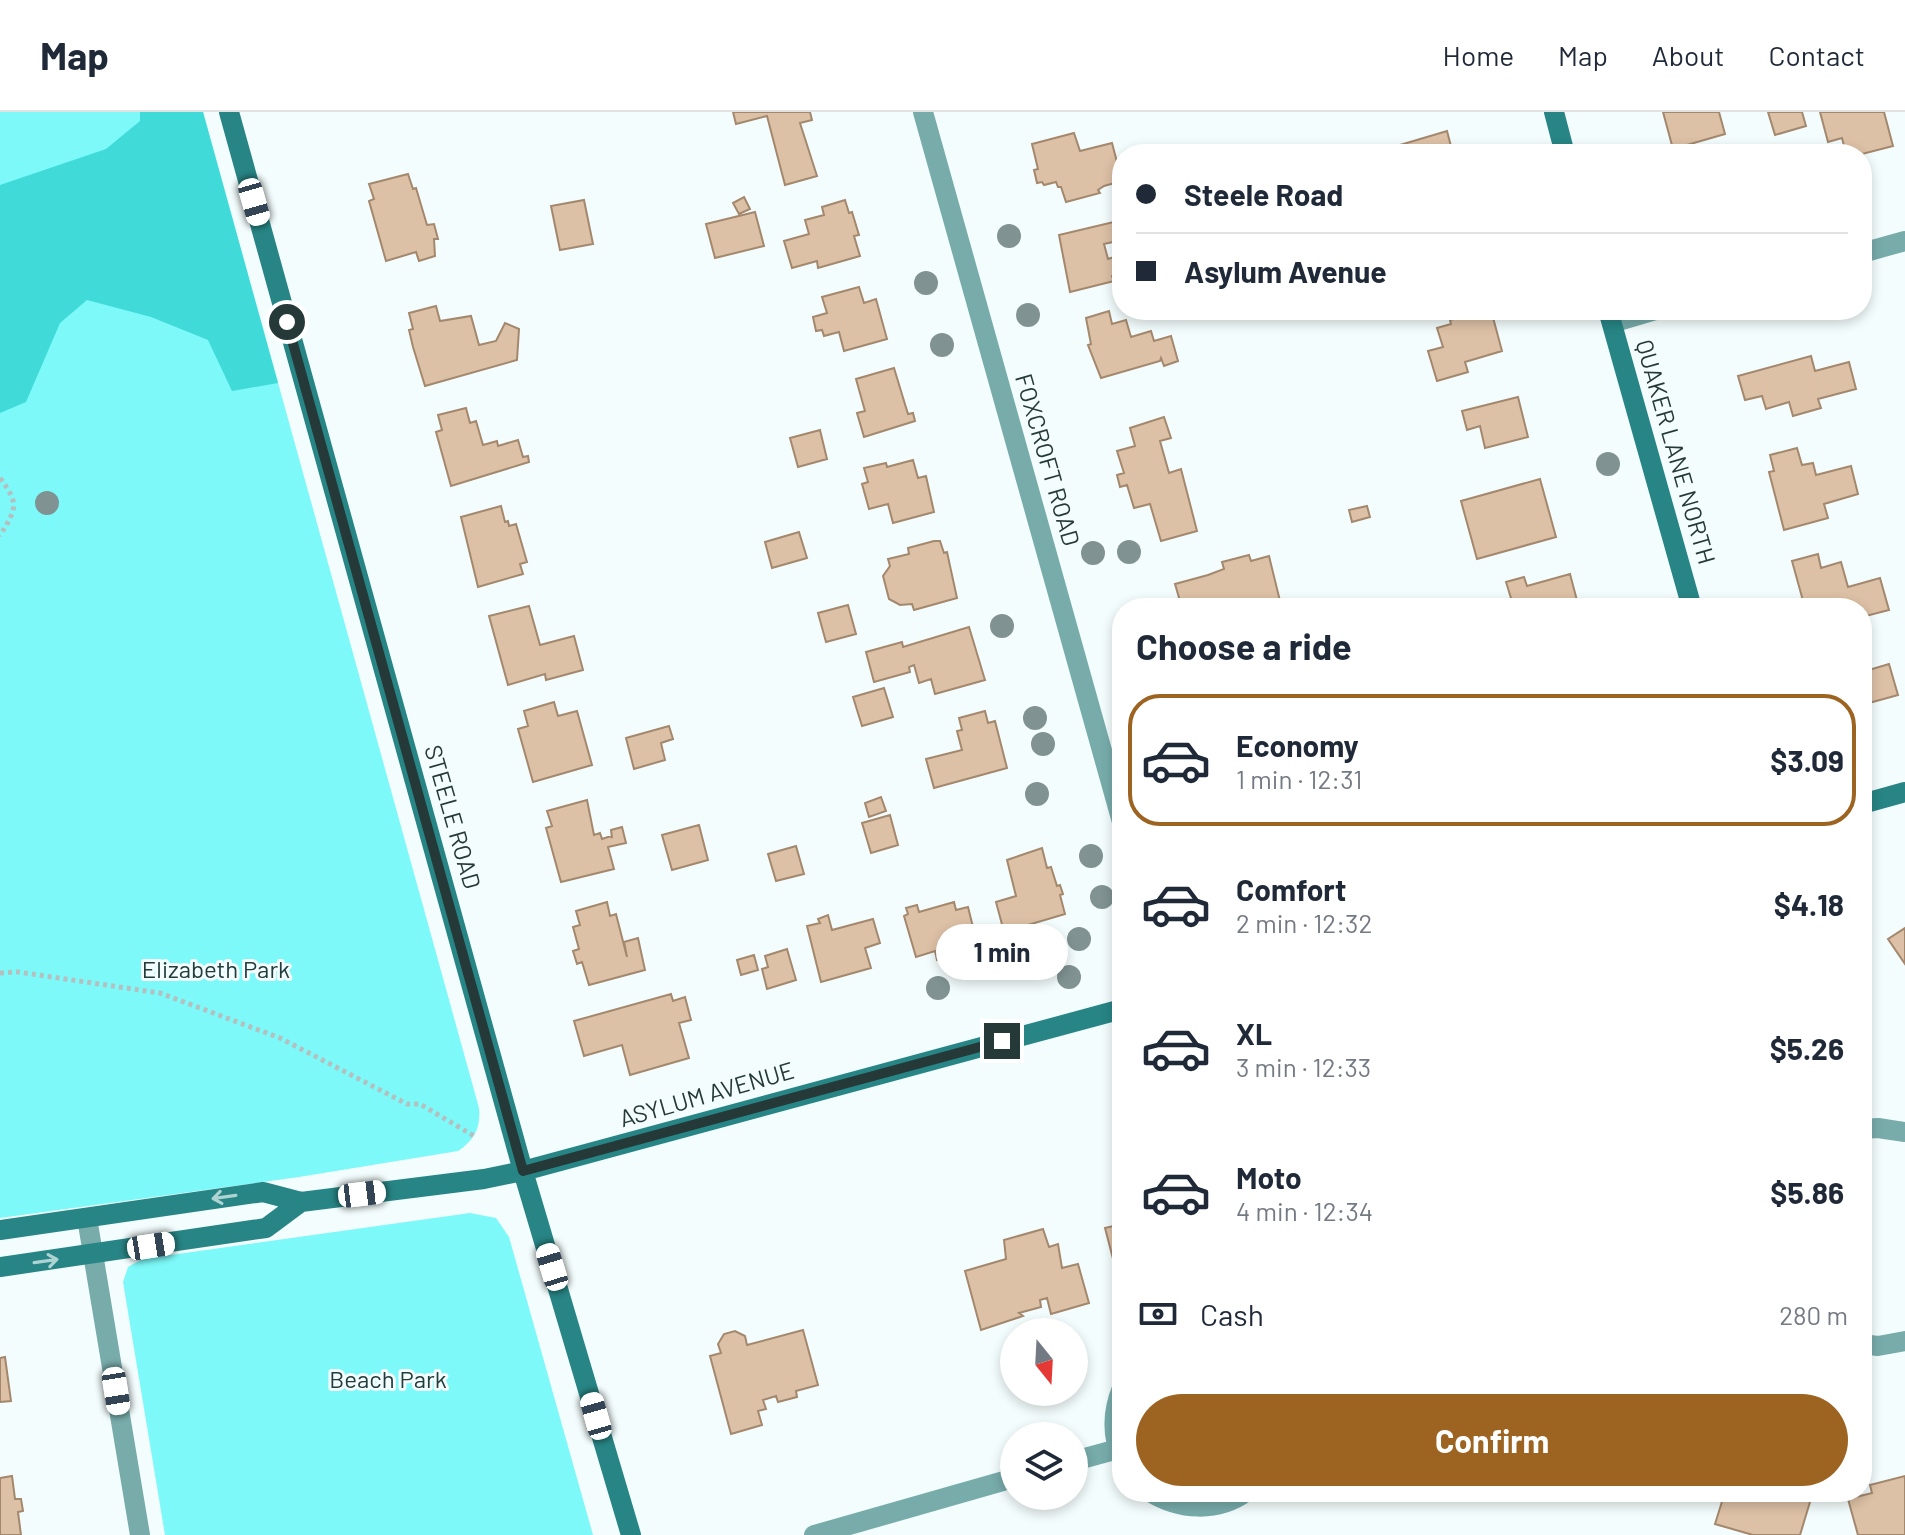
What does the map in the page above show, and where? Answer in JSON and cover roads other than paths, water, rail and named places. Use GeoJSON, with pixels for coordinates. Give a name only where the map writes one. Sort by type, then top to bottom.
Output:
{"type":"FeatureCollection","features":[{"type":"Feature","properties":{"kind":"street","name":"STEELE ROAD"},"geometry":{"type":"LineString","coordinates":[[229,112],[523,1171],[631,1535]]}},
{"type":"Feature","properties":{"kind":"street","name":"FOXCROFT ROAD"},"geometry":{"type":"LineString","coordinates":[[923,112],[1112,786]]}},
{"type":"Feature","properties":{"kind":"street"},"geometry":{"type":"LineString","coordinates":[[1554,112],[1562,144]]}},
{"type":"Feature","properties":{"kind":"street"},"geometry":{"type":"LineString","coordinates":[[1872,250],[1905,241]]}},
{"type":"Feature","properties":{"kind":"street","name":"QUAKER LANE NORTH"},"geometry":{"type":"LineString","coordinates":[[1611,320],[1689,598]]}},
{"type":"Feature","properties":{"kind":"street"},"geometry":{"type":"LineString","coordinates":[[1872,801],[1905,792]]}},
{"type":"Feature","properties":{"kind":"street","name":"ASYLUM AVENUE"},"geometry":{"type":"LineString","coordinates":[[0,1230],[263,1192],[301,1202],[484,1179],[1112,1012]]}},
{"type":"Feature","properties":{"kind":"street"},"geometry":{"type":"LineString","coordinates":[[1872,1128],[1905,1132]]}},
{"type":"Feature","properties":{"kind":"street","name":"ASYLUM AVENUE"},"geometry":{"type":"LineString","coordinates":[[0,1267],[266,1228],[301,1202]]}},
{"type":"Feature","properties":{"kind":"street"},"geometry":{"type":"LineString","coordinates":[[87,1218],[140,1535]]}},
{"type":"Feature","properties":{"kind":"street"},"geometry":{"type":"LineString","coordinates":[[1872,1345],[1905,1341]]}},
{"type":"Feature","properties":{"kind":"street"},"geometry":{"type":"LineString","coordinates":[[1088,1459],[1112,1455]]}},
{"type":"Feature","properties":{"kind":"street"},"geometry":{"type":"LineString","coordinates":[[814,1535],[1000,1482]]}},
{"type":"Feature","properties":{"kind":"street"},"geometry":{"type":"LineString","coordinates":[[1172,1502],[1192,1507],[1227,1502]]}},
{"type":"Feature","properties":{"kind":"park label","name":"Elizabeth Park"},"geometry":{"type":"Point","coordinates":[216,970]}},
{"type":"Feature","properties":{"kind":"park label","name":"Beach Park"},"geometry":{"type":"Point","coordinates":[388,1380]}}]}
